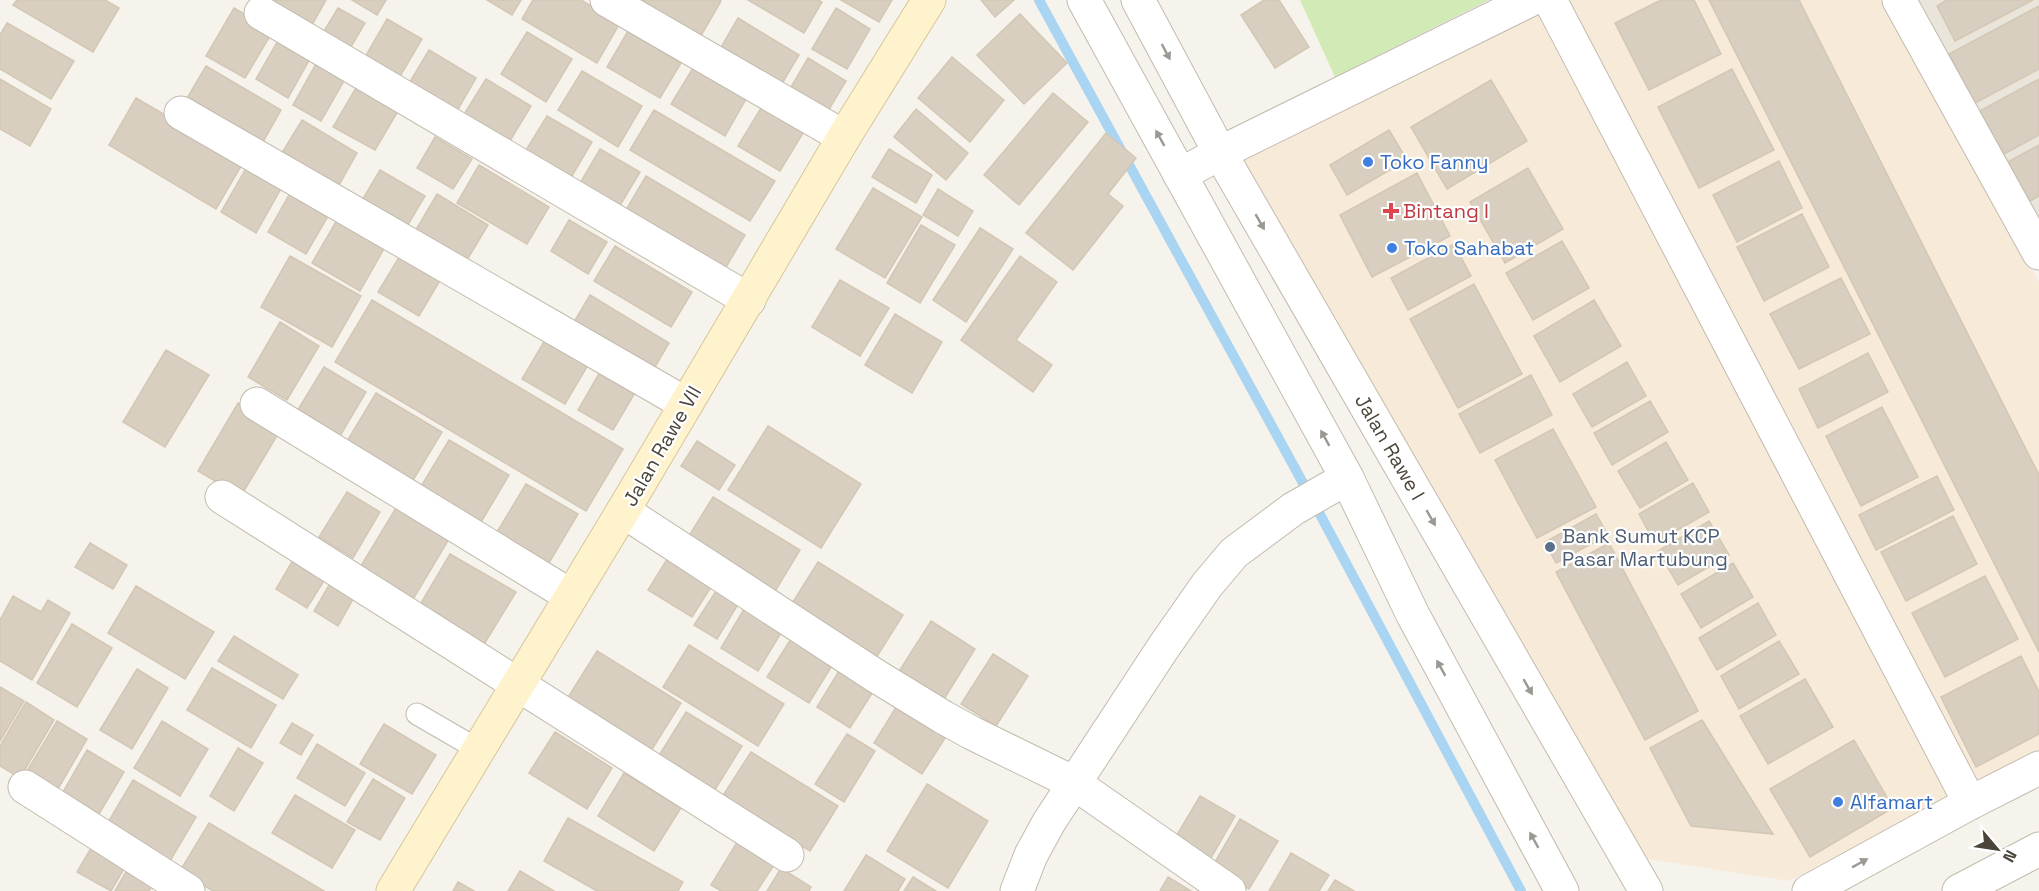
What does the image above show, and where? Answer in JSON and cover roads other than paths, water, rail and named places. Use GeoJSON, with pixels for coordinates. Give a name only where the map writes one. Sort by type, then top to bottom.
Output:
{"type":"FeatureCollection","features":[{"type":"Feature","properties":{"kind":"main road","name":"Jalan Rawe VII"},"geometry":{"type":"LineString","coordinates":[[393,891],[623,511],[843,137],[929,0]]}},
{"type":"Feature","properties":{"kind":"street"},"geometry":{"type":"LineString","coordinates":[[607,0],[843,137]]}},
{"type":"Feature","properties":{"kind":"street"},"geometry":{"type":"LineString","coordinates":[[1084,0],[1180,175],[1323,492],[1413,615],[1562,891]]}},
{"type":"Feature","properties":{"kind":"street","name":"Jalan Rawe I"},"geometry":{"type":"LineString","coordinates":[[1138,0],[1220,153],[1646,891]]}},
{"type":"Feature","properties":{"kind":"street"},"geometry":{"type":"LineString","coordinates":[[1180,175],[1530,0]]}},
{"type":"Feature","properties":{"kind":"street"},"geometry":{"type":"LineString","coordinates":[[1550,0],[1970,803]]}},
{"type":"Feature","properties":{"kind":"street"},"geometry":{"type":"LineString","coordinates":[[1899,0],[2039,253]]}},
{"type":"Feature","properties":{"kind":"street"},"geometry":{"type":"LineString","coordinates":[[261,13],[748,300]]}},
{"type":"Feature","properties":{"kind":"street"},"geometry":{"type":"LineString","coordinates":[[181,113],[686,404]]}},
{"type":"Feature","properties":{"kind":"street"},"geometry":{"type":"LineString","coordinates":[[257,404],[571,596]]}},
{"type":"Feature","properties":{"kind":"street"},"geometry":{"type":"LineString","coordinates":[[1017,891],[1031,855],[1049,822],[1207,585],[1234,553],[1323,492]]}},
{"type":"Feature","properties":{"kind":"street"},"geometry":{"type":"LineString","coordinates":[[222,497],[787,855]]}},
{"type":"Feature","properties":{"kind":"street"},"geometry":{"type":"LineString","coordinates":[[623,511],[943,717],[1074,783],[1230,891]]}},
{"type":"Feature","properties":{"kind":"street"},"geometry":{"type":"LineString","coordinates":[[1809,891],[2039,768]]}},
{"type":"Feature","properties":{"kind":"street"},"geometry":{"type":"LineString","coordinates":[[25,787],[188,891]]}},
{"type":"Feature","properties":{"kind":"street"},"geometry":{"type":"LineString","coordinates":[[1959,891],[2039,849]]}},
{"type":"Feature","properties":{"kind":"lane"},"geometry":{"type":"LineString","coordinates":[[417,714],[479,750]]}},
{"type":"Feature","properties":{"kind":"waterway"},"geometry":{"type":"LineString","coordinates":[[1039,0],[1315,505],[1521,891]]}},
{"type":"Feature","properties":{"kind":"place","name":"Toko Fanny"},"geometry":{"type":"Point","coordinates":[1368,162]}},
{"type":"Feature","properties":{"kind":"place","name":"Bintang I"},"geometry":{"type":"Point","coordinates":[1391,211]}},
{"type":"Feature","properties":{"kind":"place","name":"Toko Sahabat"},"geometry":{"type":"Point","coordinates":[1392,248]}},
{"type":"Feature","properties":{"kind":"place","name":"Bank Sumut KCP Pasar Martubung"},"geometry":{"type":"Point","coordinates":[1550,547]}},
{"type":"Feature","properties":{"kind":"place","name":"Alfamart"},"geometry":{"type":"Point","coordinates":[1838,802]}}]}
